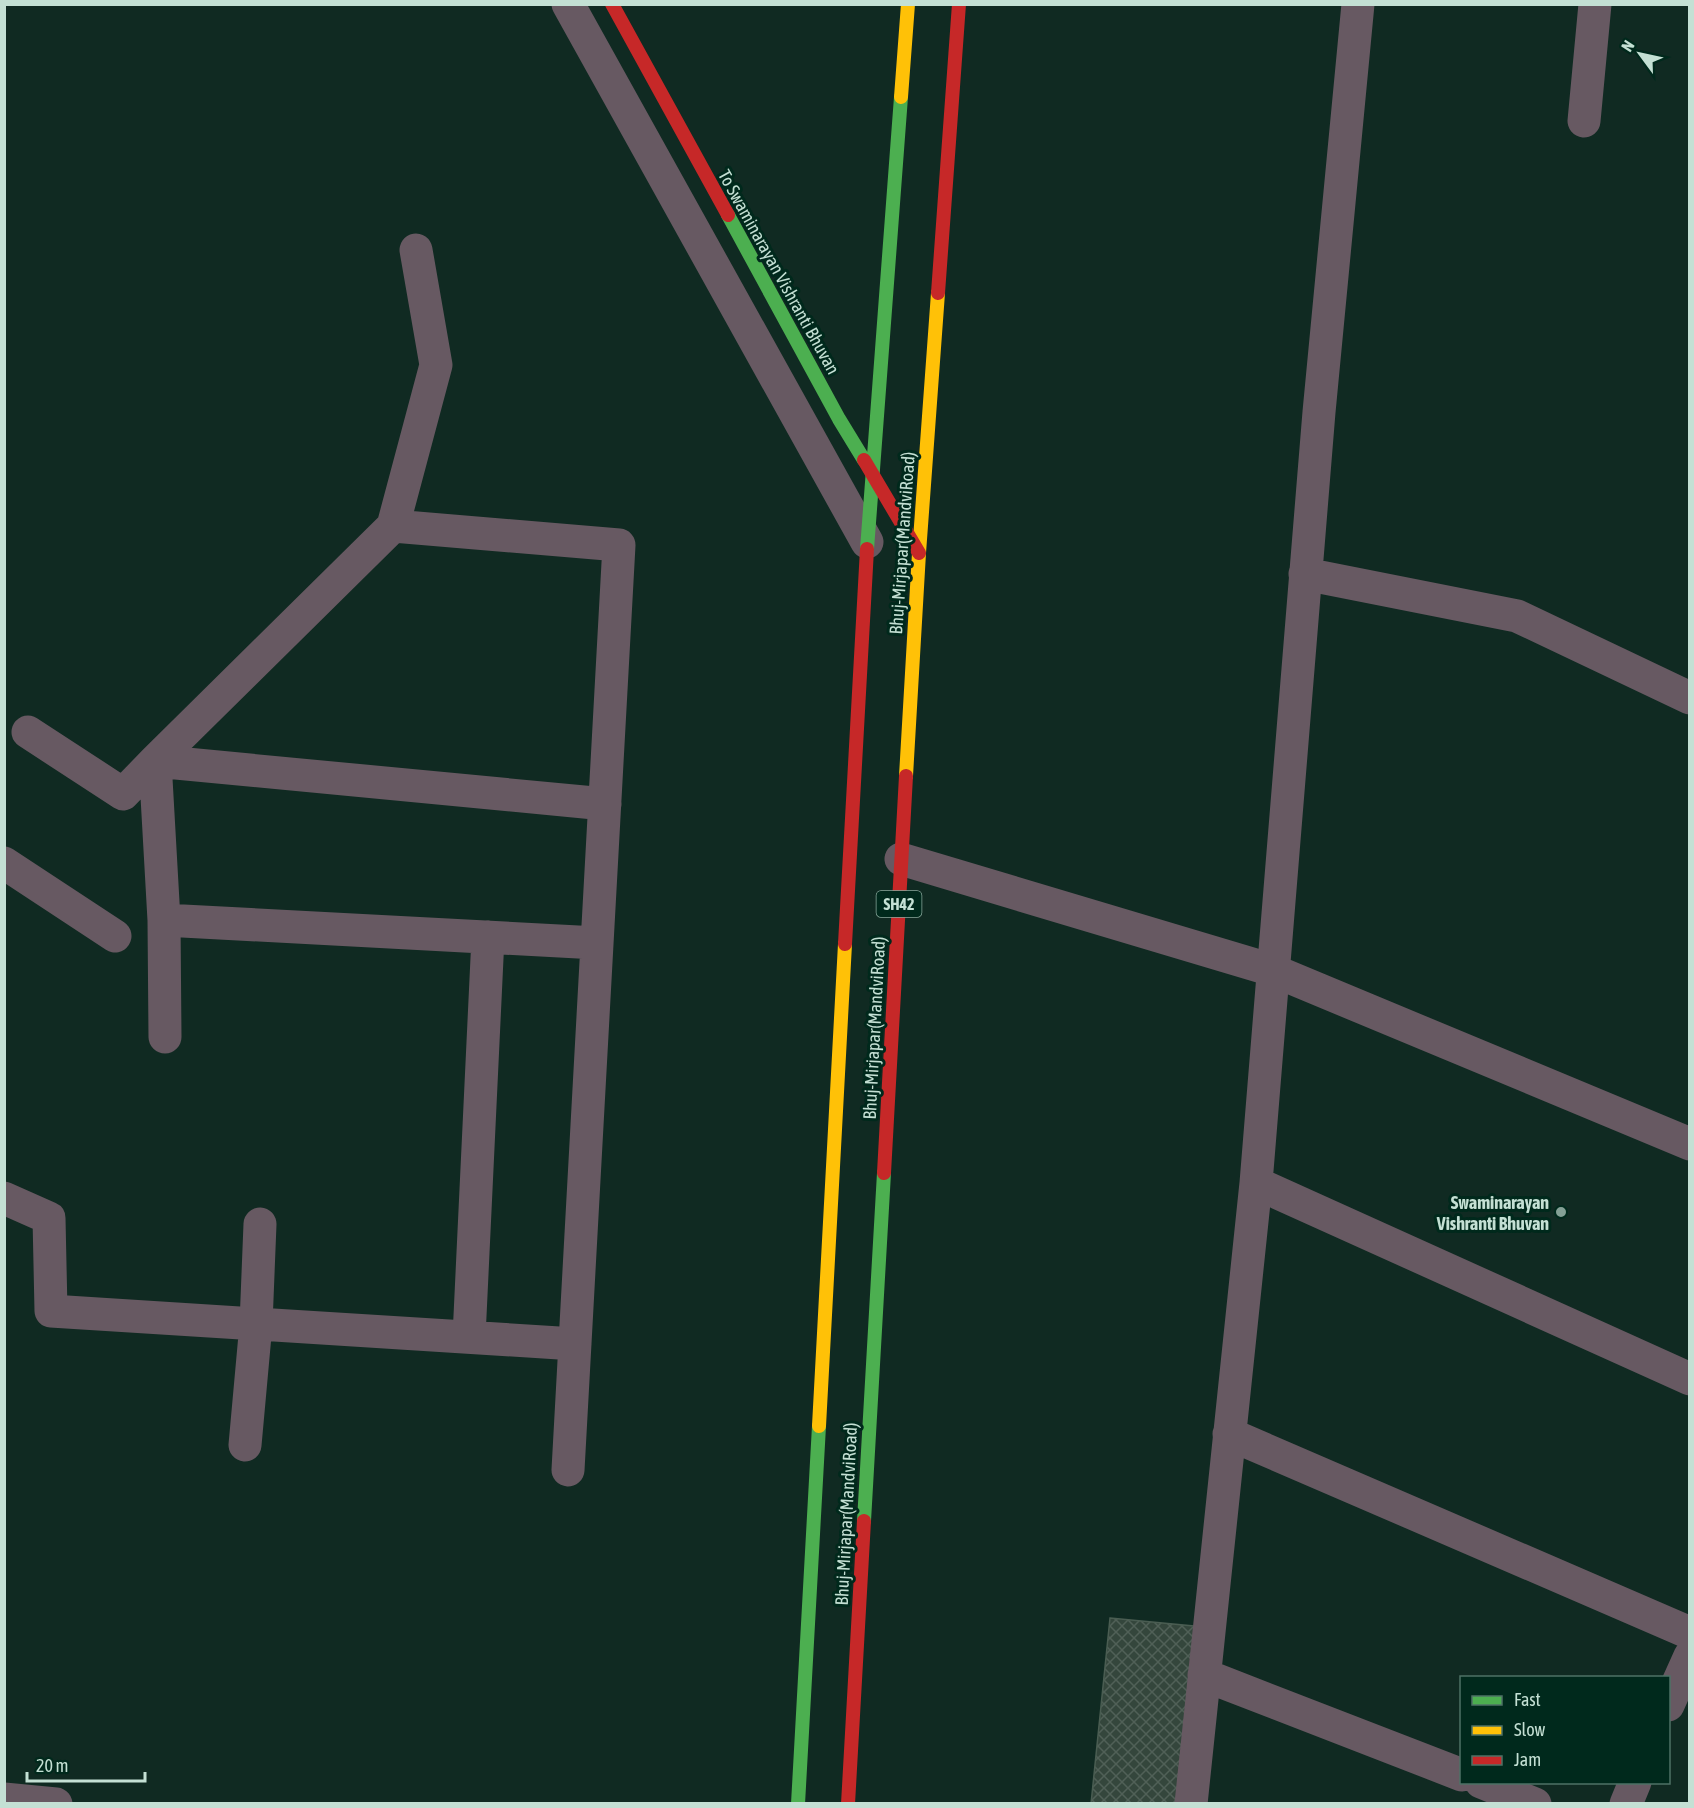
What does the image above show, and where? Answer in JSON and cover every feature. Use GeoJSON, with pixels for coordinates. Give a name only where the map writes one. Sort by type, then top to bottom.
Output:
{"type":"FeatureCollection","features":[{"type":"Feature","properties":{"kind":"main road","name":"To Swaminarayan Vishranti Bhuvan"},"geometry":{"type":"LineString","coordinates":[[612,4],[839,419],[919,553]]}},
{"type":"Feature","properties":{"kind":"main road","name":"Bhuj-Mirjapar(MandviRoad)"},"geometry":{"type":"LineString","coordinates":[[798,1803],[867,542],[908,4]]}},
{"type":"Feature","properties":{"kind":"main road","name":"Bhuj-Mirjapar(MandviRoad)"},"geometry":{"type":"LineString","coordinates":[[848,1803],[919,553],[959,4]]}},
{"type":"Feature","properties":{"kind":"street"},"geometry":{"type":"LineString","coordinates":[[568,4],[867,542]]}},
{"type":"Feature","properties":{"kind":"street"},"geometry":{"type":"LineString","coordinates":[[1191,1803],[1256,1183],[1318,412],[1358,4]]}},
{"type":"Feature","properties":{"kind":"street"},"geometry":{"type":"LineString","coordinates":[[1584,121],[1595,4]]}},
{"type":"Feature","properties":{"kind":"street"},"geometry":{"type":"LineString","coordinates":[[28,732],[123,794],[393,526],[436,365],[416,250]]}},
{"type":"Feature","properties":{"kind":"street"},"geometry":{"type":"LineString","coordinates":[[393,526],[619,545],[568,1470]]}},
{"type":"Feature","properties":{"kind":"street"},"geometry":{"type":"LineString","coordinates":[[1305,574],[1517,616],[1689,698]]}},
{"type":"Feature","properties":{"kind":"street"},"geometry":{"type":"LineString","coordinates":[[155,761],[605,804]]}},
{"type":"Feature","properties":{"kind":"street"},"geometry":{"type":"LineString","coordinates":[[155,761],[164,920],[165,1037]]}},
{"type":"Feature","properties":{"kind":"street"},"geometry":{"type":"LineString","coordinates":[[902,859],[1272,970],[1689,1144]]}},
{"type":"Feature","properties":{"kind":"street"},"geometry":{"type":"LineString","coordinates":[[4,863],[115,936]]}},
{"type":"Feature","properties":{"kind":"street"},"geometry":{"type":"LineString","coordinates":[[164,920],[597,943]]}},
{"type":"Feature","properties":{"kind":"street"},"geometry":{"type":"LineString","coordinates":[[469,1337],[488,937]]}},
{"type":"Feature","properties":{"kind":"street"},"geometry":{"type":"LineString","coordinates":[[1256,1183],[1689,1379]]}},
{"type":"Feature","properties":{"kind":"street"},"geometry":{"type":"LineString","coordinates":[[4,1198],[49,1218],[51,1311],[575,1344]]}},
{"type":"Feature","properties":{"kind":"street"},"geometry":{"type":"LineString","coordinates":[[245,1445],[256,1324],[260,1224]]}},
{"type":"Feature","properties":{"kind":"street"},"geometry":{"type":"LineString","coordinates":[[1229,1434],[1689,1633]]}},
{"type":"Feature","properties":{"kind":"street"},"geometry":{"type":"LineString","coordinates":[[1670,1700],[1689,1656]]}},
{"type":"Feature","properties":{"kind":"street"},"geometry":{"type":"LineString","coordinates":[[1204,1675],[1460,1775]]}},
{"type":"Feature","properties":{"kind":"street"},"geometry":{"type":"LineString","coordinates":[[1486,1784],[1535,1803]]}},
{"type":"Feature","properties":{"kind":"street"},"geometry":{"type":"LineString","coordinates":[[1626,1803],[1634,1784]]}},
{"type":"Feature","properties":{"kind":"street"},"geometry":{"type":"LineString","coordinates":[[4,1799],[56,1803]]}},
{"type":"Feature","properties":{"kind":"building"},"geometry":{"type":"Polygon","coordinates":[[[1110,1618],[1204,1627],[1185,1804],[1091,1804],[1110,1618]]]}},
{"type":"Feature","properties":{"kind":"traffic: fast"},"geometry":{"type":"LineString","coordinates":[[867,549],[901,97]]}},
{"type":"Feature","properties":{"kind":"traffic: fast"},"geometry":{"type":"LineString","coordinates":[[728,215],[839,419],[864,460]]}},
{"type":"Feature","properties":{"kind":"traffic: fast"},"geometry":{"type":"LineString","coordinates":[[864,1521],[884,1173]]}},
{"type":"Feature","properties":{"kind":"traffic: fast"},"geometry":{"type":"LineString","coordinates":[[798,1804],[819,1426]]}},
{"type":"Feature","properties":{"kind":"traffic: slow"},"geometry":{"type":"LineString","coordinates":[[901,97],[908,4]]}},
{"type":"Feature","properties":{"kind":"traffic: slow"},"geometry":{"type":"LineString","coordinates":[[906,776],[938,293]]}},
{"type":"Feature","properties":{"kind":"traffic: slow"},"geometry":{"type":"LineString","coordinates":[[819,1426],[845,944]]}},
{"type":"Feature","properties":{"kind":"traffic: jam"},"geometry":{"type":"LineString","coordinates":[[612,4],[728,215]]}},
{"type":"Feature","properties":{"kind":"traffic: jam"},"geometry":{"type":"LineString","coordinates":[[938,293],[959,4]]}},
{"type":"Feature","properties":{"kind":"traffic: jam"},"geometry":{"type":"LineString","coordinates":[[864,460],[919,553]]}},
{"type":"Feature","properties":{"kind":"traffic: jam"},"geometry":{"type":"LineString","coordinates":[[845,944],[867,549]]}},
{"type":"Feature","properties":{"kind":"traffic: jam"},"geometry":{"type":"LineString","coordinates":[[884,1173],[906,776]]}},
{"type":"Feature","properties":{"kind":"traffic: jam"},"geometry":{"type":"LineString","coordinates":[[848,1804],[864,1521]]}},
{"type":"Feature","properties":{"kind":"place","name":"Swaminarayan Vishranti Bhuvan"},"geometry":{"type":"Point","coordinates":[1561,1212]}}]}
